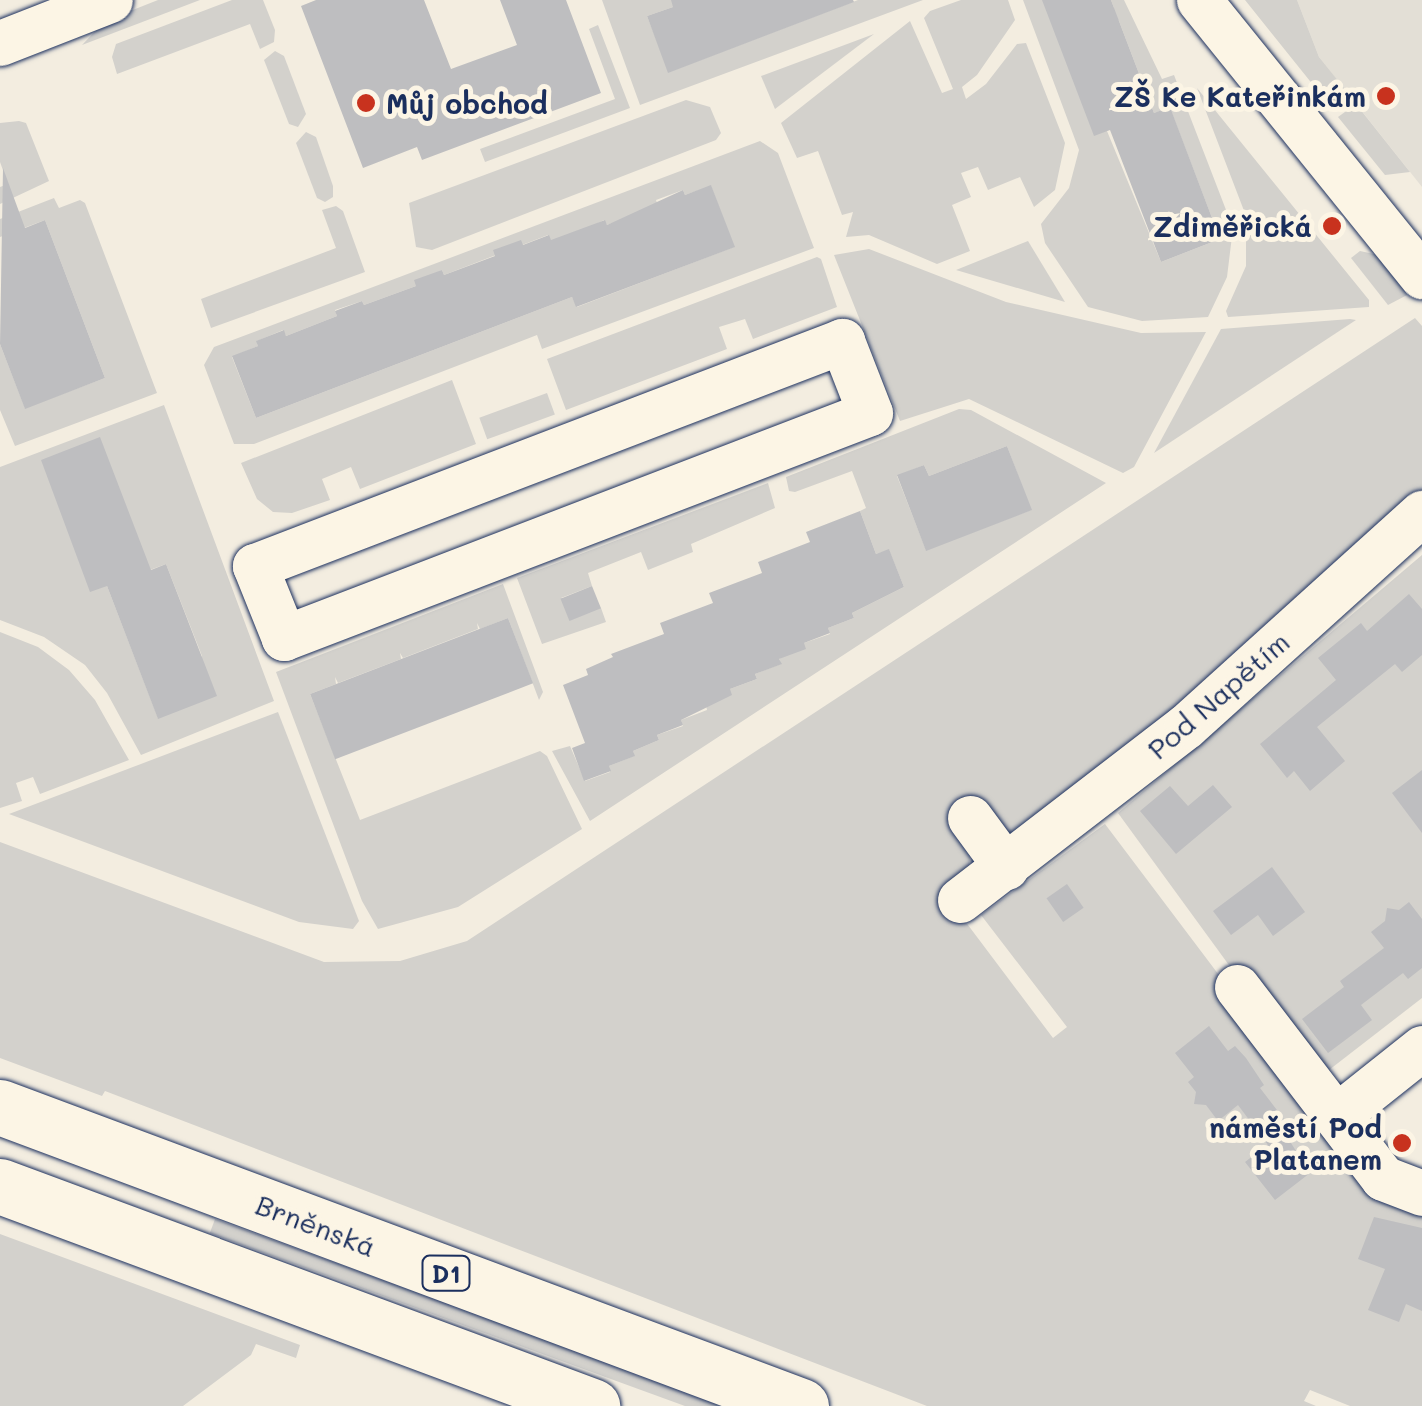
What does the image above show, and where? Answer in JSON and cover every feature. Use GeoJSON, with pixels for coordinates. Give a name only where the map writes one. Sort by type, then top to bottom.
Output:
{"type":"FeatureCollection","features":[{"type":"Feature","properties":{"kind":"highway"},"geometry":{"type":"LineString","coordinates":[[0,1096],[90,1140]]}},
{"type":"Feature","properties":{"kind":"highway","name":"Brněnská"},"geometry":{"type":"LineString","coordinates":[[0,1107],[801,1406]]}},
{"type":"Feature","properties":{"kind":"highway"},"geometry":{"type":"LineString","coordinates":[[0,1186],[592,1406]]}},
{"type":"Feature","properties":{"kind":"street"},"geometry":{"type":"LineString","coordinates":[[0,43],[110,0]]}},
{"type":"Feature","properties":{"kind":"street"},"geometry":{"type":"LineString","coordinates":[[1199,0],[1422,276]]}},
{"type":"Feature","properties":{"kind":"street"},"geometry":{"type":"LineString","coordinates":[[842,341],[870,413],[284,638],[255,566],[842,341]]}},
{"type":"Feature","properties":{"kind":"street","name":"Pod Napětím"},"geometry":{"type":"LineString","coordinates":[[960,900],[1186,726],[1422,513]]}},
{"type":"Feature","properties":{"kind":"street"},"geometry":{"type":"LineString","coordinates":[[970,818],[1006,867]]}},
{"type":"Feature","properties":{"kind":"street"},"geometry":{"type":"LineString","coordinates":[[1237,987],[1339,1114],[1383,1178],[1422,1193]]}},
{"type":"Feature","properties":{"kind":"street"},"geometry":{"type":"LineString","coordinates":[[1339,1114],[1422,1048]]}},
{"type":"Feature","properties":{"kind":"shaded area"},"geometry":{"type":"Polygon","coordinates":[[[158,0],[200,0],[82,45],[105,21],[158,0]]]}},
{"type":"Feature","properties":{"kind":"shaded area"},"geometry":{"type":"Polygon","coordinates":[[[232,0],[263,0],[275,30],[274,42],[260,49],[250,24],[117,74],[112,57],[116,44],[232,0]]]}},
{"type":"Feature","properties":{"kind":"shaded area"},"geometry":{"type":"Polygon","coordinates":[[[602,0],[673,0],[673,7],[647,16],[669,72],[858,0],[923,0],[640,105],[602,0]]]}},
{"type":"Feature","properties":{"kind":"shaded area"},"geometry":{"type":"Polygon","coordinates":[[[961,0],[1008,0],[1015,20],[977,75],[962,87],[966,99],[986,84],[1017,44],[1026,43],[1065,143],[1055,190],[1034,207],[1020,177],[988,190],[978,167],[961,173],[971,197],[952,205],[970,251],[937,264],[869,235],[846,237],[853,212],[842,215],[818,151],[797,158],[781,123],[910,21],[942,93],[953,89],[924,18],[930,11],[961,0]]]}},
{"type":"Feature","properties":{"kind":"shaded area"},"geometry":{"type":"Polygon","coordinates":[[[1023,0],[1053,0],[1161,262],[1220,239],[1170,108],[1154,113],[1119,21],[1109,10],[1114,8],[1111,0],[1124,0],[1162,79],[1174,75],[1233,228],[1227,277],[1208,317],[1142,321],[1088,307],[1045,243],[1041,224],[1069,188],[1079,150],[1023,0]]]}},
{"type":"Feature","properties":{"kind":"shaded area"},"geometry":{"type":"Polygon","coordinates":[[[1245,0],[1297,0],[1319,57],[1348,93],[1330,106],[1245,0]]]}},
{"type":"Feature","properties":{"kind":"shaded area","name":"ZŠ Ke Kateřinkám"},"geometry":{"type":"Polygon","coordinates":[[[1297,0],[1422,0],[1422,187],[1319,57],[1297,0]]]}},
{"type":"Feature","properties":{"kind":"shaded area"},"geometry":{"type":"Polygon","coordinates":[[[598,25],[630,108],[485,162],[480,149],[615,99],[589,29],[598,25]]]}},
{"type":"Feature","properties":{"kind":"shaded area"},"geometry":{"type":"Polygon","coordinates":[[[874,34],[775,109],[761,76],[874,34]]]}},
{"type":"Feature","properties":{"kind":"shaded area"},"geometry":{"type":"Polygon","coordinates":[[[275,51],[284,56],[306,114],[298,127],[289,124],[264,60],[275,51]]]}},
{"type":"Feature","properties":{"kind":"shaded area"},"geometry":{"type":"Polygon","coordinates":[[[1197,88],[1369,300],[1369,307],[1228,317],[1226,311],[1246,266],[1246,216],[1197,88]]]}},
{"type":"Feature","properties":{"kind":"shaded area"},"geometry":{"type":"Polygon","coordinates":[[[686,100],[710,107],[721,133],[716,140],[432,250],[416,247],[409,203],[686,100]]]}},
{"type":"Feature","properties":{"kind":"shaded area"},"geometry":{"type":"Polygon","coordinates":[[[1356,104],[1410,172],[1385,175],[1338,117],[1356,104]]]}},
{"type":"Feature","properties":{"kind":"shaded area"},"geometry":{"type":"Polygon","coordinates":[[[0,123],[26,123],[49,181],[0,204],[0,187],[8,184],[0,162],[0,123]]]}},
{"type":"Feature","properties":{"kind":"shaded area"},"geometry":{"type":"Polygon","coordinates":[[[306,132],[316,137],[333,186],[333,197],[325,202],[317,198],[296,143],[306,132]]]}},
{"type":"Feature","properties":{"kind":"shaded area"},"geometry":{"type":"Polygon","coordinates":[[[760,141],[778,153],[814,248],[542,349],[537,335],[254,444],[234,444],[204,365],[214,347],[760,141]],[[711,186],[685,195],[683,190],[656,200],[658,206],[607,225],[604,220],[553,246],[548,235],[444,275],[442,270],[416,286],[364,305],[362,301],[335,310],[337,316],[286,336],[283,330],[232,357],[256,418],[572,297],[577,307],[734,247],[711,186]]]}},
{"type":"Feature","properties":{"kind":"shaded area"},"geometry":{"type":"Polygon","coordinates":[[[54,198],[59,208],[80,200],[85,203],[157,393],[15,446],[0,410],[0,344],[25,408],[105,378],[45,220],[0,237],[0,219],[54,198]]]}},
{"type":"Feature","properties":{"kind":"shaded area"},"geometry":{"type":"Polygon","coordinates":[[[336,206],[343,211],[365,272],[211,328],[201,299],[336,248],[322,210],[336,206]]]}},
{"type":"Feature","properties":{"kind":"shaded area"},"geometry":{"type":"Polygon","coordinates":[[[1028,241],[1065,302],[956,270],[1028,241]]]}},
{"type":"Feature","properties":{"kind":"shaded area"},"geometry":{"type":"Polygon","coordinates":[[[869,249],[1006,302],[1141,333],[1206,332],[1134,467],[1123,473],[969,399],[900,421],[834,255],[869,249]]]}},
{"type":"Feature","properties":{"kind":"shaded area"},"geometry":{"type":"Polygon","coordinates":[[[1360,251],[1378,255],[1409,294],[1388,305],[1351,258],[1360,251]]]}},
{"type":"Feature","properties":{"kind":"shaded area"},"geometry":{"type":"Polygon","coordinates":[[[817,257],[837,307],[753,339],[745,319],[719,327],[727,349],[566,410],[547,359],[817,257]]]}},
{"type":"Feature","properties":{"kind":"shaded area"},"geometry":{"type":"Polygon","coordinates":[[[1415,318],[1422,326],[1422,494],[1114,761],[1013,832],[1003,831],[970,855],[965,921],[1053,1038],[1067,1027],[981,915],[1105,824],[1231,991],[1422,1214],[1422,1406],[1350,1406],[1310,1390],[1304,1401],[1316,1406],[927,1406],[105,1091],[102,1096],[0,1058],[0,842],[324,962],[400,961],[467,941],[1415,318]]]}},
{"type":"Feature","properties":{"kind":"shaded area"},"geometry":{"type":"Polygon","coordinates":[[[1356,320],[1154,453],[1221,329],[1356,320]]]}},
{"type":"Feature","properties":{"kind":"shaded area"},"geometry":{"type":"Polygon","coordinates":[[[452,380],[476,444],[360,489],[351,467],[322,479],[330,500],[292,513],[273,512],[257,499],[241,463],[452,380]]]}},
{"type":"Feature","properties":{"kind":"shaded area"},"geometry":{"type":"Polygon","coordinates":[[[547,393],[555,415],[487,439],[479,418],[547,393]]]}},
{"type":"Feature","properties":{"kind":"shaded area"},"geometry":{"type":"Polygon","coordinates":[[[164,405],[274,701],[141,755],[107,693],[85,665],[44,637],[0,620],[0,467],[164,405]],[[166,564],[107,586],[158,718],[202,656],[166,564]]]}},
{"type":"Feature","properties":{"kind":"shaded area"},"geometry":{"type":"Polygon","coordinates":[[[959,409],[971,410],[1106,483],[590,821],[552,751],[570,746],[585,781],[610,772],[609,766],[659,740],[657,735],[683,726],[681,720],[707,710],[706,705],[730,689],[757,679],[755,674],[781,664],[779,659],[804,643],[830,634],[828,628],[854,618],[852,613],[904,587],[889,550],[876,554],[860,511],[866,508],[852,471],[795,492],[789,491],[786,477],[959,409]],[[1007,446],[929,476],[924,465],[897,476],[926,550],[1031,510],[1007,446]]]}},
{"type":"Feature","properties":{"kind":"shaded area"},"geometry":{"type":"Polygon","coordinates":[[[768,483],[775,508],[691,544],[693,552],[648,570],[641,552],[588,573],[592,586],[561,598],[601,608],[606,622],[542,644],[517,578],[768,483]]]}},
{"type":"Feature","properties":{"kind":"shaded area"},"geometry":{"type":"Polygon","coordinates":[[[1422,555],[1422,998],[1329,1070],[1242,983],[1118,813],[1422,555]]]}},
{"type":"Feature","properties":{"kind":"shaded area"},"geometry":{"type":"Polygon","coordinates":[[[503,584],[543,692],[539,700],[508,618],[480,629],[477,623],[478,629],[403,658],[400,653],[401,659],[338,683],[335,677],[336,684],[310,694],[360,820],[540,751],[547,756],[582,829],[458,907],[378,929],[362,901],[276,672],[503,584]]]}},
{"type":"Feature","properties":{"kind":"shaded area"},"geometry":{"type":"Polygon","coordinates":[[[0,632],[38,647],[69,670],[95,700],[129,760],[40,794],[33,777],[16,783],[22,801],[0,808],[0,632]]]}},
{"type":"Feature","properties":{"kind":"shaded area"},"geometry":{"type":"Polygon","coordinates":[[[278,712],[359,921],[353,929],[299,922],[9,814],[278,712]]]}},
{"type":"Feature","properties":{"kind":"shaded area"},"geometry":{"type":"Polygon","coordinates":[[[215,1219],[719,1402],[717,1406],[685,1406],[210,1233],[215,1219]]]}},
{"type":"Feature","properties":{"kind":"shaded area"},"geometry":{"type":"Polygon","coordinates":[[[0,1234],[300,1345],[296,1358],[256,1344],[251,1355],[183,1406],[0,1406],[0,1234]]]}},
{"type":"Feature","properties":{"kind":"building"},"geometry":{"type":"Polygon","coordinates":[[[316,0],[424,0],[451,69],[517,45],[500,0],[566,0],[601,93],[422,160],[417,147],[363,168],[301,6],[316,0]]]}},
{"type":"Feature","properties":{"kind":"building"},"geometry":{"type":"Polygon","coordinates":[[[671,0],[854,2],[668,73],[647,16],[673,7],[671,0]]]}},
{"type":"Feature","properties":{"kind":"building"},"geometry":{"type":"Polygon","coordinates":[[[1042,0],[1111,0],[1154,113],[1170,107],[1220,239],[1161,262],[1110,130],[1094,136],[1042,0]]]}},
{"type":"Feature","properties":{"kind":"building"},"geometry":{"type":"Polygon","coordinates":[[[3,168],[25,228],[45,220],[105,378],[25,409],[0,344],[3,168]]]}},
{"type":"Feature","properties":{"kind":"building"},"geometry":{"type":"Polygon","coordinates":[[[711,185],[735,247],[576,307],[572,297],[256,418],[232,356],[258,346],[256,341],[284,330],[286,336],[337,316],[335,311],[416,286],[414,280],[442,270],[444,275],[495,256],[493,250],[521,240],[523,245],[549,235],[551,240],[605,220],[607,225],[683,190],[685,195],[711,185]]]}},
{"type":"Feature","properties":{"kind":"building"},"geometry":{"type":"Polygon","coordinates":[[[100,437],[151,570],[166,564],[217,696],[158,719],[107,586],[90,592],[41,460],[100,437]]]}},
{"type":"Feature","properties":{"kind":"building"},"geometry":{"type":"Polygon","coordinates":[[[1007,446],[1032,510],[926,551],[897,475],[924,465],[929,476],[1007,446]]]}},
{"type":"Feature","properties":{"kind":"building"},"geometry":{"type":"Polygon","coordinates":[[[860,511],[876,554],[889,549],[904,587],[852,613],[854,618],[828,628],[830,633],[804,643],[806,649],[779,659],[782,664],[755,674],[757,679],[730,689],[732,695],[681,720],[683,725],[657,735],[659,740],[633,751],[635,756],[609,766],[611,771],[584,781],[572,748],[585,743],[563,685],[588,675],[586,669],[613,657],[611,654],[664,634],[660,623],[713,603],[709,593],[762,573],[758,562],[810,542],[806,532],[860,511]]]}},
{"type":"Feature","properties":{"kind":"building"},"geometry":{"type":"Polygon","coordinates":[[[592,586],[601,608],[569,621],[560,599],[592,586]]]}},
{"type":"Feature","properties":{"kind":"building"},"geometry":{"type":"Polygon","coordinates":[[[1409,594],[1422,609],[1422,655],[1402,672],[1395,664],[1317,727],[1345,761],[1310,791],[1294,771],[1287,778],[1260,744],[1336,680],[1318,658],[1361,623],[1367,631],[1409,594]]]}},
{"type":"Feature","properties":{"kind":"building"},"geometry":{"type":"Polygon","coordinates":[[[508,618],[533,683],[335,759],[310,694],[508,618]]]}},
{"type":"Feature","properties":{"kind":"building"},"geometry":{"type":"Polygon","coordinates":[[[1422,770],[1422,833],[1392,793],[1422,770]]]}},
{"type":"Feature","properties":{"kind":"building"},"geometry":{"type":"Polygon","coordinates":[[[1213,785],[1232,807],[1176,854],[1140,811],[1170,786],[1188,806],[1213,785]]]}},
{"type":"Feature","properties":{"kind":"building"},"geometry":{"type":"Polygon","coordinates":[[[1272,867],[1305,912],[1273,936],[1258,915],[1231,935],[1213,911],[1272,867]]]}},
{"type":"Feature","properties":{"kind":"building"},"geometry":{"type":"Polygon","coordinates":[[[1067,884],[1084,908],[1063,922],[1047,898],[1067,884]]]}},
{"type":"Feature","properties":{"kind":"building"},"geometry":{"type":"Polygon","coordinates":[[[1409,902],[1422,919],[1422,968],[1408,979],[1403,973],[1361,1005],[1372,1020],[1328,1053],[1302,1019],[1344,987],[1340,981],[1384,948],[1371,932],[1385,921],[1387,908],[1399,910],[1409,902]]]}},
{"type":"Feature","properties":{"kind":"building"},"geometry":{"type":"Polygon","coordinates":[[[1209,1026],[1228,1051],[1235,1046],[1246,1058],[1264,1085],[1260,1088],[1290,1127],[1284,1132],[1310,1173],[1275,1200],[1245,1162],[1268,1145],[1238,1105],[1218,1121],[1206,1105],[1194,1104],[1196,1092],[1188,1082],[1194,1077],[1175,1053],[1209,1026]]]}},
{"type":"Feature","properties":{"kind":"building"},"geometry":{"type":"Polygon","coordinates":[[[1374,1217],[1422,1228],[1422,1311],[1406,1304],[1399,1322],[1368,1310],[1385,1269],[1358,1259],[1374,1217]]]}},
{"type":"Feature","properties":{"kind":"place","name":"ZŠ Ke Kateřinkám"},"geometry":{"type":"Point","coordinates":[1386,96]}},
{"type":"Feature","properties":{"kind":"place","name":"Můj obchod"},"geometry":{"type":"Point","coordinates":[366,103]}},
{"type":"Feature","properties":{"kind":"place","name":"Zdiměřická"},"geometry":{"type":"Point","coordinates":[1332,226]}},
{"type":"Feature","properties":{"kind":"place","name":"náměstí Pod Platanem"},"geometry":{"type":"Point","coordinates":[1402,1143]}}]}
